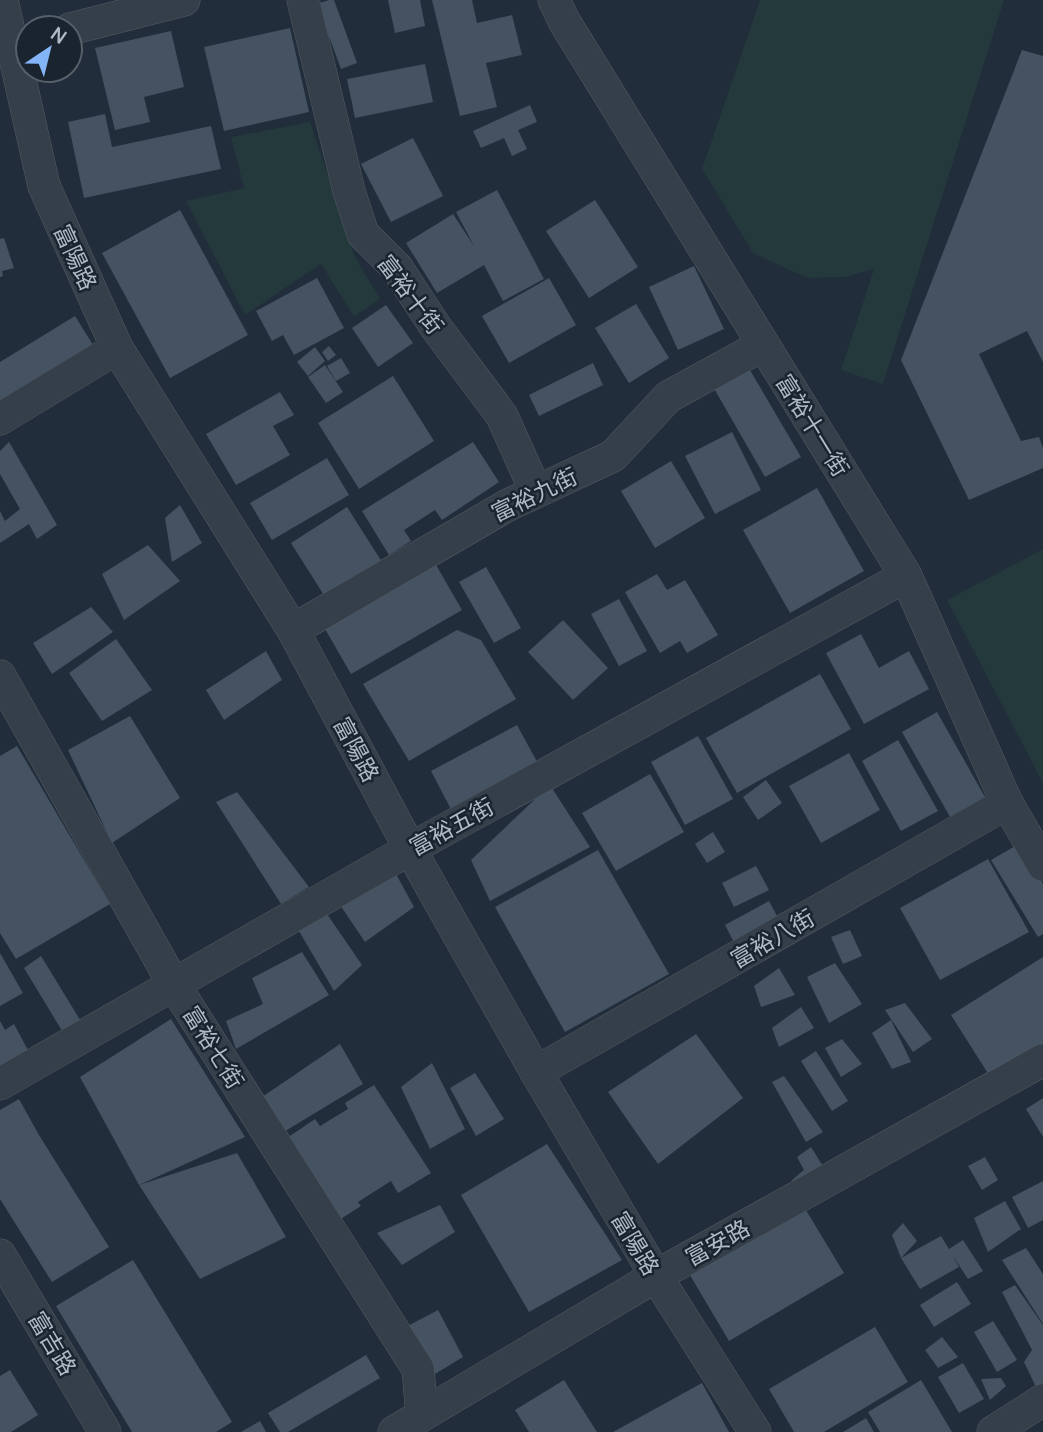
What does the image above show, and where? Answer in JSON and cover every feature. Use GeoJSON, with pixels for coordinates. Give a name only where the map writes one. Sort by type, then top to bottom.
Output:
{"type":"FeatureCollection","features":[{"type":"Feature","properties":{"kind":"street","name":"富陽路"},"geometry":{"type":"LineString","coordinates":[[2,0],[44,186],[117,348],[293,630],[410,849],[536,1072],[656,1276],[755,1432]]}},
{"type":"Feature","properties":{"kind":"street"},"geometry":{"type":"LineString","coordinates":[[84,25],[184,0]]}},
{"type":"Feature","properties":{"kind":"street","name":"富裕十街"},"geometry":{"type":"LineString","coordinates":[[303,0],[343,169],[363,234],[397,268],[435,326],[502,416],[536,492]]}},
{"type":"Feature","properties":{"kind":"street","name":"富裕十一街"},"geometry":{"type":"LineString","coordinates":[[554,0],[571,33],[906,576],[1007,803],[1043,864]]}},
{"type":"Feature","properties":{"kind":"street","name":"富裕九街"},"geometry":{"type":"LineString","coordinates":[[293,630],[508,505],[612,456],[668,397],[763,345]]}},
{"type":"Feature","properties":{"kind":"street"},"geometry":{"type":"LineString","coordinates":[[0,419],[117,348]]}},
{"type":"Feature","properties":{"kind":"street","name":"富裕五街"},"geometry":{"type":"LineString","coordinates":[[0,1084],[410,849],[906,576]]}},
{"type":"Feature","properties":{"kind":"street","name":"富裕七街"},"geometry":{"type":"LineString","coordinates":[[0,676],[173,983],[418,1369],[422,1415]]}},
{"type":"Feature","properties":{"kind":"street","name":"富裕八街"},"geometry":{"type":"LineString","coordinates":[[536,1072],[1007,803]]}},
{"type":"Feature","properties":{"kind":"street","name":"富安路"},"geometry":{"type":"LineString","coordinates":[[394,1432],[656,1276],[1043,1060]]}},
{"type":"Feature","properties":{"kind":"street","name":"富吉路"},"geometry":{"type":"LineString","coordinates":[[0,1255],[105,1432]]}},
{"type":"Feature","properties":{"kind":"street"},"geometry":{"type":"LineString","coordinates":[[992,1432],[1043,1400]]}},
{"type":"Feature","properties":{"kind":"green space"},"geometry":{"type":"Polygon","coordinates":[[[760,0],[1004,0],[883,384],[841,370],[874,269],[845,277],[807,278],[753,253],[702,169],[760,0]]]}},
{"type":"Feature","properties":{"kind":"green space"},"geometry":{"type":"Polygon","coordinates":[[[310,122],[355,257],[380,299],[354,317],[321,264],[245,315],[186,201],[244,188],[231,137],[310,122]]]}},
{"type":"Feature","properties":{"kind":"green space"},"geometry":{"type":"Polygon","coordinates":[[[1043,549],[1043,783],[947,600],[1043,549]]]}},
{"type":"Feature","properties":{"kind":"building"},"geometry":{"type":"Polygon","coordinates":[[[334,0],[357,63],[341,69],[317,4],[334,0]]]}},
{"type":"Feature","properties":{"kind":"building"},"geometry":{"type":"Polygon","coordinates":[[[388,0],[420,0],[425,26],[395,33],[388,0]]]}},
{"type":"Feature","properties":{"kind":"building"},"geometry":{"type":"Polygon","coordinates":[[[432,0],[472,0],[477,23],[512,15],[522,55],[486,63],[497,107],[460,116],[432,0]]]}},
{"type":"Feature","properties":{"kind":"building"},"geometry":{"type":"Polygon","coordinates":[[[290,28],[309,112],[224,131],[204,47],[290,28]]]}},
{"type":"Feature","properties":{"kind":"building"},"geometry":{"type":"Polygon","coordinates":[[[171,31],[184,87],[144,97],[150,122],[115,130],[95,48],[171,31]]]}},
{"type":"Feature","properties":{"kind":"building"},"geometry":{"type":"Polygon","coordinates":[[[1022,50],[1043,56],[1043,362],[1027,331],[979,354],[1021,441],[1039,437],[1043,448],[1043,468],[969,500],[901,360],[1022,50]]]}},
{"type":"Feature","properties":{"kind":"building"},"geometry":{"type":"Polygon","coordinates":[[[425,64],[433,102],[355,118],[347,79],[425,64]]]}},
{"type":"Feature","properties":{"kind":"building"},"geometry":{"type":"Polygon","coordinates":[[[530,105],[537,122],[518,130],[527,149],[512,156],[504,138],[481,148],[473,131],[530,105]]]}},
{"type":"Feature","properties":{"kind":"building"},"geometry":{"type":"Polygon","coordinates":[[[105,114],[112,147],[211,126],[221,169],[84,198],[68,122],[105,114]]]}},
{"type":"Feature","properties":{"kind":"building"},"geometry":{"type":"Polygon","coordinates":[[[413,138],[443,196],[391,222],[361,164],[413,138]]]}},
{"type":"Feature","properties":{"kind":"building"},"geometry":{"type":"Polygon","coordinates":[[[497,190],[544,279],[503,301],[484,265],[437,293],[406,243],[453,214],[474,246],[456,212],[497,190]]]}},
{"type":"Feature","properties":{"kind":"building"},"geometry":{"type":"Polygon","coordinates":[[[595,200],[638,267],[589,298],[546,231],[595,200]]]}},
{"type":"Feature","properties":{"kind":"building"},"geometry":{"type":"Polygon","coordinates":[[[180,210],[248,335],[170,378],[102,253],[180,210]]]}},
{"type":"Feature","properties":{"kind":"building"},"geometry":{"type":"Polygon","coordinates":[[[4,238],[14,268],[2,271],[3,276],[0,277],[0,239],[4,238]]]}},
{"type":"Feature","properties":{"kind":"building"},"geometry":{"type":"Polygon","coordinates":[[[694,266],[724,329],[678,350],[649,287],[694,266]]]}},
{"type":"Feature","properties":{"kind":"building"},"geometry":{"type":"Polygon","coordinates":[[[317,278],[344,328],[294,355],[283,335],[272,341],[256,311],[317,278]]]}},
{"type":"Feature","properties":{"kind":"building"},"geometry":{"type":"Polygon","coordinates":[[[549,278],[576,325],[509,363],[482,316],[549,278]]]}},
{"type":"Feature","properties":{"kind":"building"},"geometry":{"type":"Polygon","coordinates":[[[636,304],[669,358],[629,383],[595,328],[636,304]]]}},
{"type":"Feature","properties":{"kind":"building"},"geometry":{"type":"Polygon","coordinates":[[[386,305],[413,343],[378,367],[352,328],[386,305]]]}},
{"type":"Feature","properties":{"kind":"building"},"geometry":{"type":"Polygon","coordinates":[[[75,316],[98,353],[0,413],[0,362],[75,316]]]}},
{"type":"Feature","properties":{"kind":"building"},"geometry":{"type":"Polygon","coordinates":[[[329,346],[336,355],[328,361],[322,352],[329,346]]]}},
{"type":"Feature","properties":{"kind":"building"},"geometry":{"type":"Polygon","coordinates":[[[315,347],[325,361],[308,376],[297,362],[315,347]]]}},
{"type":"Feature","properties":{"kind":"building"},"geometry":{"type":"Polygon","coordinates":[[[341,358],[350,373],[336,381],[327,366],[341,358]]]}},
{"type":"Feature","properties":{"kind":"building"},"geometry":{"type":"Polygon","coordinates":[[[593,363],[603,385],[539,416],[529,395],[593,363]]]}},
{"type":"Feature","properties":{"kind":"building"},"geometry":{"type":"Polygon","coordinates":[[[325,365],[343,392],[326,403],[308,377],[325,365]]]}},
{"type":"Feature","properties":{"kind":"building"},"geometry":{"type":"Polygon","coordinates":[[[747,365],[801,457],[765,477],[712,385],[747,365]]]}},
{"type":"Feature","properties":{"kind":"building"},"geometry":{"type":"Polygon","coordinates":[[[393,376],[434,441],[359,489],[318,423],[393,376]]]}},
{"type":"Feature","properties":{"kind":"building"},"geometry":{"type":"Polygon","coordinates":[[[280,392],[294,415],[273,426],[290,455],[236,485],[206,434],[280,392]]]}},
{"type":"Feature","properties":{"kind":"building"},"geometry":{"type":"Polygon","coordinates":[[[732,432],[761,490],[715,514],[685,456],[732,432]]]}},
{"type":"Feature","properties":{"kind":"building"},"geometry":{"type":"Polygon","coordinates":[[[9,442],[57,525],[37,539],[29,524],[0,543],[0,511],[5,521],[20,509],[0,474],[0,451],[9,442]]]}},
{"type":"Feature","properties":{"kind":"building"},"geometry":{"type":"Polygon","coordinates":[[[473,442],[499,482],[442,520],[435,510],[404,530],[411,541],[389,555],[362,511],[473,442]]]}},
{"type":"Feature","properties":{"kind":"building"},"geometry":{"type":"Polygon","coordinates":[[[327,458],[349,495],[272,540],[250,503],[327,458]]]}},
{"type":"Feature","properties":{"kind":"building"},"geometry":{"type":"Polygon","coordinates":[[[671,461],[705,518],[655,548],[621,491],[671,461]]]}},
{"type":"Feature","properties":{"kind":"building"},"geometry":{"type":"Polygon","coordinates":[[[817,488],[864,571],[790,613],[743,530],[817,488]]]}},
{"type":"Feature","properties":{"kind":"building"},"geometry":{"type":"Polygon","coordinates":[[[180,505],[202,543],[172,562],[165,518],[180,505]]]}},
{"type":"Feature","properties":{"kind":"building"},"geometry":{"type":"Polygon","coordinates":[[[347,507],[384,565],[327,600],[291,543],[347,507]]]}},
{"type":"Feature","properties":{"kind":"building"},"geometry":{"type":"Polygon","coordinates":[[[148,545],[180,581],[124,620],[102,574],[148,545]]]}},
{"type":"Feature","properties":{"kind":"building"},"geometry":{"type":"Polygon","coordinates":[[[432,558],[462,610],[351,674],[321,622],[432,558]]]}},
{"type":"Feature","properties":{"kind":"building"},"geometry":{"type":"Polygon","coordinates":[[[486,567],[521,628],[494,643],[459,582],[486,567]]]}},
{"type":"Feature","properties":{"kind":"building"},"geometry":{"type":"Polygon","coordinates":[[[657,574],[667,590],[685,580],[718,635],[687,653],[680,641],[660,653],[625,592],[657,574]]]}},
{"type":"Feature","properties":{"kind":"building"},"geometry":{"type":"Polygon","coordinates":[[[619,599],[647,651],[619,666],[591,614],[619,599]]]}},
{"type":"Feature","properties":{"kind":"building"},"geometry":{"type":"Polygon","coordinates":[[[91,607],[113,632],[52,674],[33,643],[91,607]]]}},
{"type":"Feature","properties":{"kind":"building"},"geometry":{"type":"Polygon","coordinates":[[[563,620],[608,668],[573,700],[528,652],[563,620]]]}},
{"type":"Feature","properties":{"kind":"building"},"geometry":{"type":"Polygon","coordinates":[[[457,630],[481,640],[516,699],[409,761],[363,684],[457,630]]]}},
{"type":"Feature","properties":{"kind":"building"},"geometry":{"type":"Polygon","coordinates":[[[861,634],[879,668],[909,651],[929,689],[864,724],[826,653],[861,634]]]}},
{"type":"Feature","properties":{"kind":"building"},"geometry":{"type":"Polygon","coordinates":[[[116,639],[152,690],[102,721],[69,673],[116,639]]]}},
{"type":"Feature","properties":{"kind":"building"},"geometry":{"type":"Polygon","coordinates":[[[266,651],[282,680],[224,720],[206,690],[266,651]]]}},
{"type":"Feature","properties":{"kind":"building"},"geometry":{"type":"Polygon","coordinates":[[[820,674],[851,729],[737,793],[706,738],[820,674]]]}},
{"type":"Feature","properties":{"kind":"building"},"geometry":{"type":"Polygon","coordinates":[[[937,712],[985,797],[950,817],[902,732],[937,712]]]}},
{"type":"Feature","properties":{"kind":"building"},"geometry":{"type":"Polygon","coordinates":[[[130,716],[180,798],[112,843],[68,750],[130,716]]]}},
{"type":"Feature","properties":{"kind":"building"},"geometry":{"type":"Polygon","coordinates":[[[517,725],[541,769],[454,815],[431,771],[517,725]]]}},
{"type":"Feature","properties":{"kind":"building"},"geometry":{"type":"Polygon","coordinates":[[[698,736],[733,799],[685,825],[651,762],[698,736]]]}},
{"type":"Feature","properties":{"kind":"building"},"geometry":{"type":"Polygon","coordinates":[[[898,740],[938,811],[901,831],[862,761],[898,740]]]}},
{"type":"Feature","properties":{"kind":"building"},"geometry":{"type":"Polygon","coordinates":[[[17,746],[110,904],[16,959],[0,933],[0,756],[17,746]]]}},
{"type":"Feature","properties":{"kind":"building"},"geometry":{"type":"Polygon","coordinates":[[[849,753],[880,810],[821,843],[789,786],[849,753]]]}},
{"type":"Feature","properties":{"kind":"building"},"geometry":{"type":"Polygon","coordinates":[[[650,774],[684,832],[616,871],[582,813],[650,774]]]}},
{"type":"Feature","properties":{"kind":"building"},"geometry":{"type":"Polygon","coordinates":[[[766,780],[782,803],[758,820],[743,797],[766,780]]]}},
{"type":"Feature","properties":{"kind":"building"},"geometry":{"type":"Polygon","coordinates":[[[550,785],[590,847],[490,901],[471,860],[550,785]]]}},
{"type":"Feature","properties":{"kind":"building"},"geometry":{"type":"Polygon","coordinates":[[[237,792],[309,887],[281,904],[216,802],[237,792]]]}},
{"type":"Feature","properties":{"kind":"building"},"geometry":{"type":"Polygon","coordinates":[[[713,832],[725,852],[707,863],[695,844],[713,832]]]}},
{"type":"Feature","properties":{"kind":"building"},"geometry":{"type":"Polygon","coordinates":[[[1019,844],[1043,884],[1043,934],[1038,937],[991,860],[1019,844]]]}},
{"type":"Feature","properties":{"kind":"building"},"geometry":{"type":"Polygon","coordinates":[[[598,850],[669,974],[565,1032],[495,907],[598,850]]]}},
{"type":"Feature","properties":{"kind":"building"},"geometry":{"type":"Polygon","coordinates":[[[988,859],[1029,932],[940,980],[900,908],[988,859]]]}},
{"type":"Feature","properties":{"kind":"building"},"geometry":{"type":"Polygon","coordinates":[[[756,866],[769,890],[734,907],[722,883],[756,866]]]}},
{"type":"Feature","properties":{"kind":"building"},"geometry":{"type":"Polygon","coordinates":[[[396,874],[414,907],[365,942],[340,905],[396,874]]]}},
{"type":"Feature","properties":{"kind":"building"},"geometry":{"type":"Polygon","coordinates":[[[769,901],[782,925],[737,948],[725,925],[769,901]]]}},
{"type":"Feature","properties":{"kind":"building"},"geometry":{"type":"Polygon","coordinates":[[[325,911],[362,965],[334,991],[299,931],[325,911]]]}},
{"type":"Feature","properties":{"kind":"building"},"geometry":{"type":"Polygon","coordinates":[[[850,930],[862,956],[843,964],[831,937],[850,930]]]}},
{"type":"Feature","properties":{"kind":"building"},"geometry":{"type":"Polygon","coordinates":[[[302,952],[329,995],[236,1049],[226,1021],[263,1004],[252,978],[302,952]]]}},
{"type":"Feature","properties":{"kind":"building"},"geometry":{"type":"Polygon","coordinates":[[[0,953],[23,993],[0,1006],[0,953]]]}},
{"type":"Feature","properties":{"kind":"building"},"geometry":{"type":"Polygon","coordinates":[[[41,956],[82,1023],[64,1034],[24,968],[41,956]]]}},
{"type":"Feature","properties":{"kind":"building"},"geometry":{"type":"Polygon","coordinates":[[[1043,957],[1043,1053],[994,1083],[951,1015],[1043,957]]]}},
{"type":"Feature","properties":{"kind":"building"},"geometry":{"type":"Polygon","coordinates":[[[835,963],[862,1004],[829,1023],[807,977],[835,963]]]}},
{"type":"Feature","properties":{"kind":"building"},"geometry":{"type":"Polygon","coordinates":[[[779,968],[795,995],[761,1007],[754,986],[779,968]]]}},
{"type":"Feature","properties":{"kind":"building"},"geometry":{"type":"Polygon","coordinates":[[[905,1003],[932,1039],[913,1052],[885,1010],[905,1003]]]}},
{"type":"Feature","properties":{"kind":"building"},"geometry":{"type":"Polygon","coordinates":[[[801,1007],[814,1028],[779,1047],[772,1028],[801,1007]]]}},
{"type":"Feature","properties":{"kind":"building"},"geometry":{"type":"Polygon","coordinates":[[[171,1019],[245,1137],[139,1185],[80,1077],[171,1019]]]}},
{"type":"Feature","properties":{"kind":"building"},"geometry":{"type":"Polygon","coordinates":[[[891,1020],[911,1062],[892,1069],[872,1033],[891,1020]]]}},
{"type":"Feature","properties":{"kind":"building"},"geometry":{"type":"Polygon","coordinates":[[[0,1021],[5,1030],[14,1024],[29,1052],[0,1068],[0,1021]]]}},
{"type":"Feature","properties":{"kind":"building"},"geometry":{"type":"Polygon","coordinates":[[[696,1034],[743,1098],[658,1164],[608,1092],[696,1034]]]}},
{"type":"Feature","properties":{"kind":"building"},"geometry":{"type":"Polygon","coordinates":[[[842,1039],[862,1064],[841,1077],[825,1048],[842,1039]]]}},
{"type":"Feature","properties":{"kind":"building"},"geometry":{"type":"Polygon","coordinates":[[[340,1044],[363,1084],[282,1133],[259,1099],[340,1044]]]}},
{"type":"Feature","properties":{"kind":"building"},"geometry":{"type":"Polygon","coordinates":[[[816,1051],[848,1101],[832,1111],[801,1061],[816,1051]]]}},
{"type":"Feature","properties":{"kind":"building"},"geometry":{"type":"Polygon","coordinates":[[[432,1063],[465,1129],[430,1149],[401,1087],[432,1063]]]}},
{"type":"Feature","properties":{"kind":"building"},"geometry":{"type":"Polygon","coordinates":[[[475,1073],[504,1119],[476,1136],[450,1088],[475,1073]]]}},
{"type":"Feature","properties":{"kind":"building"},"geometry":{"type":"Polygon","coordinates":[[[784,1076],[823,1132],[806,1142],[772,1082],[784,1076]]]}},
{"type":"Feature","properties":{"kind":"building"},"geometry":{"type":"Polygon","coordinates":[[[374,1085],[431,1173],[398,1193],[391,1181],[358,1202],[361,1206],[336,1222],[284,1140],[315,1119],[320,1126],[348,1109],[345,1103],[374,1085]]]}},
{"type":"Feature","properties":{"kind":"building"},"geometry":{"type":"Polygon","coordinates":[[[1043,1098],[1043,1137],[1026,1109],[1043,1098]]]}},
{"type":"Feature","properties":{"kind":"building"},"geometry":{"type":"Polygon","coordinates":[[[19,1099],[109,1247],[52,1282],[0,1199],[0,1110],[19,1099]]]}},
{"type":"Feature","properties":{"kind":"building"},"geometry":{"type":"Polygon","coordinates":[[[547,1144],[622,1260],[529,1312],[461,1195],[547,1144]]]}},
{"type":"Feature","properties":{"kind":"building"},"geometry":{"type":"Polygon","coordinates":[[[811,1147],[826,1171],[795,1191],[792,1180],[804,1170],[797,1157],[811,1147]]]}},
{"type":"Feature","properties":{"kind":"building"},"geometry":{"type":"Polygon","coordinates":[[[237,1153],[286,1237],[200,1279],[139,1185],[237,1153]]]}},
{"type":"Feature","properties":{"kind":"building"},"geometry":{"type":"Polygon","coordinates":[[[985,1157],[998,1180],[982,1190],[968,1166],[985,1157]]]}},
{"type":"Feature","properties":{"kind":"building"},"geometry":{"type":"Polygon","coordinates":[[[1043,1181],[1043,1220],[1028,1228],[1012,1197],[1043,1181]]]}},
{"type":"Feature","properties":{"kind":"building"},"geometry":{"type":"Polygon","coordinates":[[[795,1192],[844,1273],[729,1341],[681,1260],[795,1192]]]}},
{"type":"Feature","properties":{"kind":"building"},"geometry":{"type":"Polygon","coordinates":[[[1005,1201],[1021,1229],[988,1252],[974,1218],[1005,1201]]]}},
{"type":"Feature","properties":{"kind":"building"},"geometry":{"type":"Polygon","coordinates":[[[440,1205],[455,1232],[402,1265],[377,1233],[440,1205]]]}},
{"type":"Feature","properties":{"kind":"building"},"geometry":{"type":"Polygon","coordinates":[[[903,1223],[917,1241],[901,1258],[892,1235],[903,1223]]]}},
{"type":"Feature","properties":{"kind":"building"},"geometry":{"type":"Polygon","coordinates":[[[941,1236],[949,1249],[963,1240],[983,1271],[968,1279],[953,1256],[959,1267],[920,1289],[901,1258],[941,1236]]]}},
{"type":"Feature","properties":{"kind":"building"},"geometry":{"type":"Polygon","coordinates":[[[1026,1248],[1043,1274],[1043,1324],[1002,1260],[1026,1248]]]}},
{"type":"Feature","properties":{"kind":"building"},"geometry":{"type":"Polygon","coordinates":[[[133,1260],[232,1422],[216,1432],[132,1432],[56,1306],[133,1260]]]}},
{"type":"Feature","properties":{"kind":"building"},"geometry":{"type":"Polygon","coordinates":[[[957,1282],[971,1304],[934,1327],[920,1305],[957,1282]]]}},
{"type":"Feature","properties":{"kind":"building"},"geometry":{"type":"Polygon","coordinates":[[[1015,1285],[1043,1325],[1043,1383],[1036,1387],[1024,1362],[1032,1350],[1002,1292],[1015,1285]]]}},
{"type":"Feature","properties":{"kind":"building"},"geometry":{"type":"Polygon","coordinates":[[[438,1310],[463,1357],[425,1380],[385,1338],[438,1310]]]}},
{"type":"Feature","properties":{"kind":"building"},"geometry":{"type":"Polygon","coordinates":[[[993,1321],[1017,1360],[997,1372],[974,1332],[993,1321]]]}},
{"type":"Feature","properties":{"kind":"building"},"geometry":{"type":"Polygon","coordinates":[[[875,1327],[908,1382],[824,1432],[794,1432],[769,1389],[875,1327]]]}},
{"type":"Feature","properties":{"kind":"building"},"geometry":{"type":"Polygon","coordinates":[[[942,1337],[958,1357],[938,1368],[925,1350],[942,1337]]]}},
{"type":"Feature","properties":{"kind":"building"},"geometry":{"type":"Polygon","coordinates":[[[366,1355],[380,1378],[288,1432],[280,1432],[268,1413],[366,1355]]]}},
{"type":"Feature","properties":{"kind":"building"},"geometry":{"type":"Polygon","coordinates":[[[963,1363],[984,1399],[959,1413],[938,1377],[963,1363]]]}},
{"type":"Feature","properties":{"kind":"building"},"geometry":{"type":"Polygon","coordinates":[[[10,1370],[38,1415],[11,1432],[0,1432],[0,1376],[10,1370]]]}},
{"type":"Feature","properties":{"kind":"building"},"geometry":{"type":"Polygon","coordinates":[[[1001,1378],[1006,1386],[990,1400],[981,1379],[1001,1378]]]}},
{"type":"Feature","properties":{"kind":"building"},"geometry":{"type":"Polygon","coordinates":[[[564,1380],[597,1432],[529,1432],[515,1410],[564,1380]]]}},
{"type":"Feature","properties":{"kind":"building"},"geometry":{"type":"Polygon","coordinates":[[[921,1380],[952,1432],[880,1432],[868,1412],[921,1380]]]}},
{"type":"Feature","properties":{"kind":"building"},"geometry":{"type":"Polygon","coordinates":[[[702,1383],[729,1432],[613,1432],[702,1383]]]}},
{"type":"Feature","properties":{"kind":"building"},"geometry":{"type":"Polygon","coordinates":[[[866,1418],[874,1432],[843,1432],[866,1418]]]}},
{"type":"Feature","properties":{"kind":"building"},"geometry":{"type":"Polygon","coordinates":[[[260,1421],[266,1432],[241,1432],[260,1421]]]}}]}
